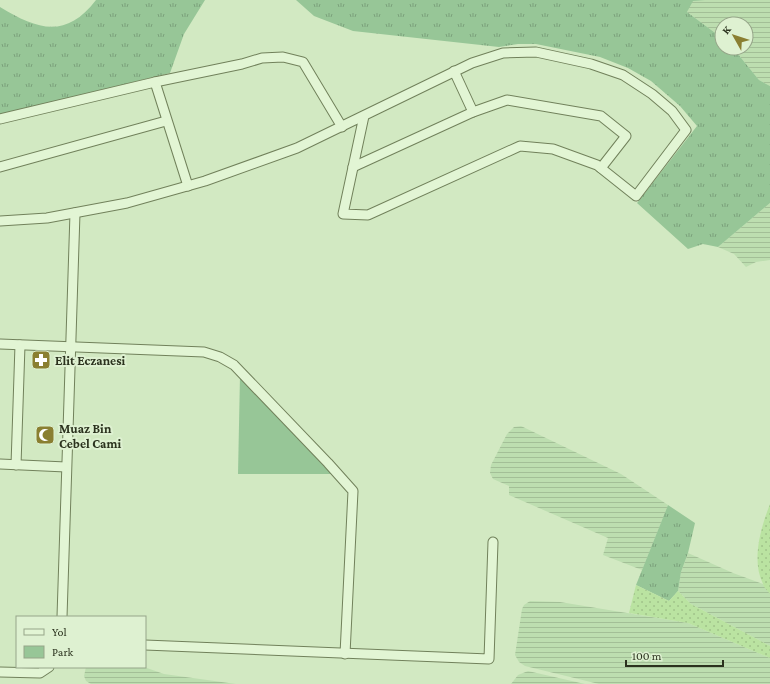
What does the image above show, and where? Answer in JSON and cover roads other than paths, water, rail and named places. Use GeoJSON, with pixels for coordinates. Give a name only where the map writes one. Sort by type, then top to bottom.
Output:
{"type":"FeatureCollection","features":[{"type":"Feature","properties":{"kind":"street"},"geometry":{"type":"LineString","coordinates":[[0,222],[47,218],[75,213],[127,203],[188,186],[297,148],[454,71],[472,63],[503,53],[536,52],[591,64],[623,75],[652,94],[672,111],[686,130],[636,196],[601,168],[553,149],[520,146],[368,215],[343,214],[364,116]]}},
{"type":"Feature","properties":{"kind":"street"},"geometry":{"type":"LineString","coordinates":[[0,120],[155,82],[242,64],[262,58],[283,57],[303,62],[342,127]]}},
{"type":"Feature","properties":{"kind":"street"},"geometry":{"type":"LineString","coordinates":[[454,71],[473,112]]}},
{"type":"Feature","properties":{"kind":"street"},"geometry":{"type":"LineString","coordinates":[[155,82],[166,121],[188,186]]}},
{"type":"Feature","properties":{"kind":"street"},"geometry":{"type":"LineString","coordinates":[[353,167],[473,112],[507,100],[601,116],[626,136],[601,168]]}},
{"type":"Feature","properties":{"kind":"street"},"geometry":{"type":"LineString","coordinates":[[0,167],[166,121]]}},
{"type":"Feature","properties":{"kind":"street"},"geometry":{"type":"LineString","coordinates":[[62,616],[75,213]]}},
{"type":"Feature","properties":{"kind":"street"},"geometry":{"type":"LineString","coordinates":[[0,344],[204,352],[220,357],[234,365],[353,491],[346,654]]}},
{"type":"Feature","properties":{"kind":"street"},"geometry":{"type":"LineString","coordinates":[[16,465],[20,345]]}},
{"type":"Feature","properties":{"kind":"street"},"geometry":{"type":"LineString","coordinates":[[0,464],[66,467]]}},
{"type":"Feature","properties":{"kind":"street"},"geometry":{"type":"LineString","coordinates":[[146,645],[488,659],[493,542]]}},
{"type":"Feature","properties":{"kind":"street"},"geometry":{"type":"LineString","coordinates":[[0,672],[40,673],[48,668]]}},
{"type":"Feature","properties":{"kind":"place","name":"Elit Eczanesi"},"geometry":{"type":"Point","coordinates":[41,360]}},
{"type":"Feature","properties":{"kind":"place","name":"Muaz Bin Cebel Cami"},"geometry":{"type":"Point","coordinates":[45,435]}}]}
